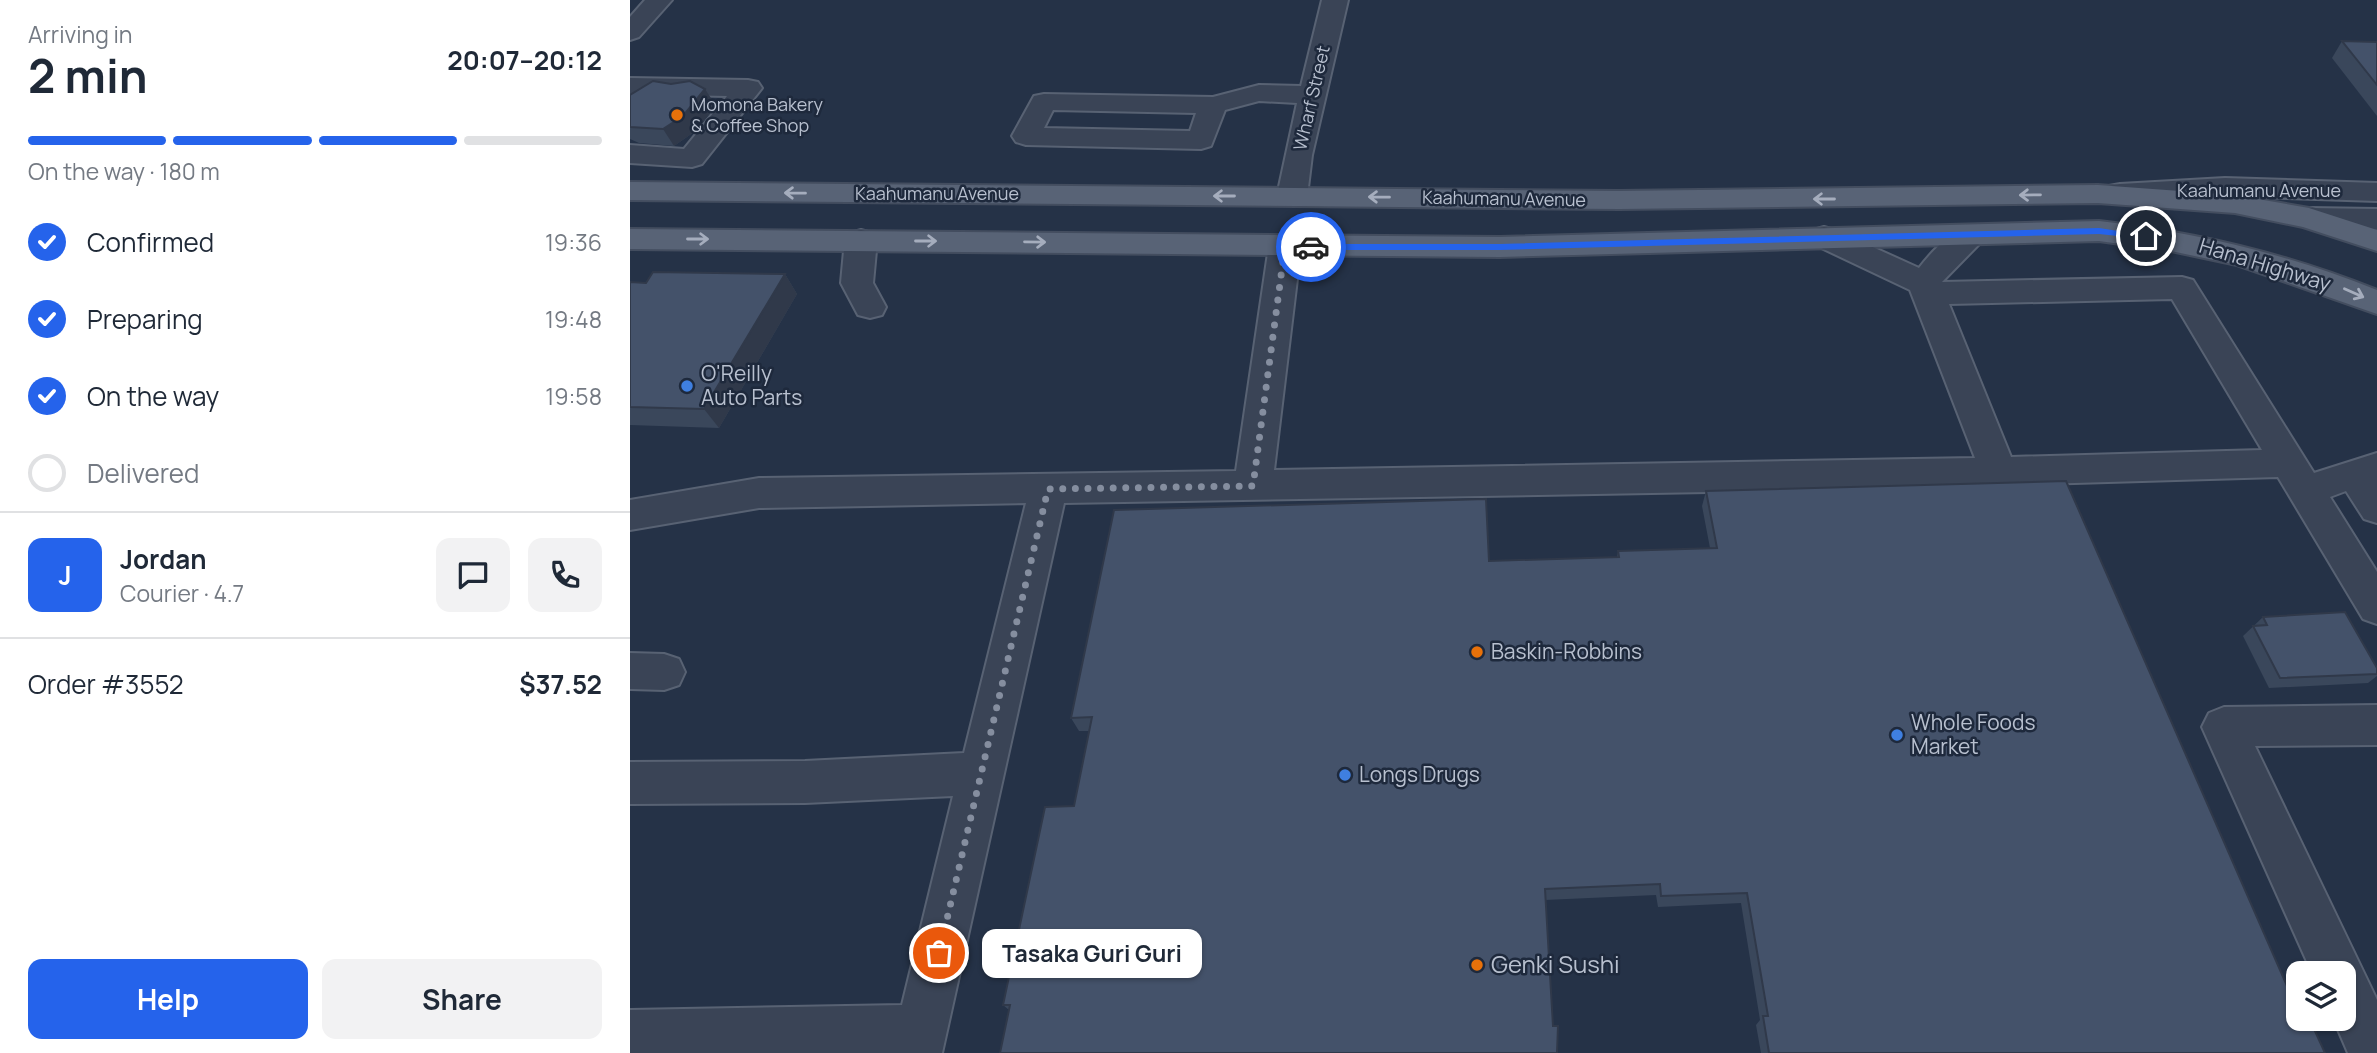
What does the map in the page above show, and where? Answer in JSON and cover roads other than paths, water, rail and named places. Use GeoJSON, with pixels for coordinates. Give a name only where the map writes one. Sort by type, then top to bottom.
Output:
{"type":"FeatureCollection","features":[{"type":"Feature","properties":{"kind":"main road","name":"Kaahumanu Avenue"},"geometry":{"type":"LineString","coordinates":[[630,191],[1646,200],[2098,194]]}},
{"type":"Feature","properties":{"kind":"main road"},"geometry":{"type":"LineString","coordinates":[[2098,194],[2193,199],[2309,218],[2377,241]]}},
{"type":"Feature","properties":{"kind":"main road"},"geometry":{"type":"LineString","coordinates":[[1285,246],[1292,196]]}},
{"type":"Feature","properties":{"kind":"main road"},"geometry":{"type":"LineString","coordinates":[[2099,231],[2106,222],[2119,217],[2309,218]]}},
{"type":"Feature","properties":{"kind":"main road","name":"Hana Highway"},"geometry":{"type":"LineString","coordinates":[[1972,235],[2099,231],[2159,238],[2245,256],[2295,271],[2377,303]]}},
{"type":"Feature","properties":{"kind":"main road"},"geometry":{"type":"LineString","coordinates":[[630,239],[1500,247],[1972,235]]}},
{"type":"Feature","properties":{"kind":"street","name":"Wharf Street"},"geometry":{"type":"LineString","coordinates":[[1292,196],[1312,95],[1335,0]]}},
{"type":"Feature","properties":{"kind":"street"},"geometry":{"type":"LineString","coordinates":[[630,32],[648,3]]}},
{"type":"Feature","properties":{"kind":"street"},"geometry":{"type":"LineString","coordinates":[[630,154],[692,158],[748,88],[632,89]]}},
{"type":"Feature","properties":{"kind":"street"},"geometry":{"type":"LineString","coordinates":[[1213,105],[1201,140],[1026,136],[1044,102],[1213,105],[1259,93],[1312,95]]}},
{"type":"Feature","properties":{"kind":"street","name":"Kaahumanu Avenue"},"geometry":{"type":"LineString","coordinates":[[2098,194],[2225,187],[2377,192]]}},
{"type":"Feature","properties":{"kind":"street","name":"Kaahumanu Avenue"},"geometry":{"type":"LineString","coordinates":[[2309,218],[2377,219]]}},
{"type":"Feature","properties":{"kind":"street"},"geometry":{"type":"LineString","coordinates":[[1972,235],[1940,261],[1926,288],[1999,472]]}},
{"type":"Feature","properties":{"kind":"street"},"geometry":{"type":"LineString","coordinates":[[1824,237],[1926,288],[2182,288],[2377,607]]}},
{"type":"Feature","properties":{"kind":"street"},"geometry":{"type":"LineString","coordinates":[[861,240],[857,283],[870,307]]}},
{"type":"Feature","properties":{"kind":"street"},"geometry":{"type":"LineString","coordinates":[[1253,486],[1285,246]]}},
{"type":"Feature","properties":{"kind":"street"},"geometry":{"type":"LineString","coordinates":[[630,515],[759,493],[1999,472],[2298,477],[2366,470],[2377,508]]}},
{"type":"Feature","properties":{"kind":"street"},"geometry":{"type":"LineString","coordinates":[[630,1036],[918,1042],[1048,489]]}},
{"type":"Feature","properties":{"kind":"street"},"geometry":{"type":"LineString","coordinates":[[2332,961],[2224,727],[2377,725]]}},
{"type":"Feature","properties":{"kind":"street"},"geometry":{"type":"LineString","coordinates":[[630,783],[745,785],[981,773]]}},
{"type":"Feature","properties":{"kind":"street"},"geometry":{"type":"LineString","coordinates":[[2356,1012],[2375,1053]]}},
{"type":"Feature","properties":{"kind":"place","name":"Momona Bakery & Coffee Shop"},"geometry":{"type":"Point","coordinates":[677,115]}},
{"type":"Feature","properties":{"kind":"place","name":"O'Reilly Auto Parts"},"geometry":{"type":"Point","coordinates":[687,386]}},
{"type":"Feature","properties":{"kind":"place","name":"Baskin-Robbins"},"geometry":{"type":"Point","coordinates":[1477,652]}},
{"type":"Feature","properties":{"kind":"place","name":"Whole Foods Market"},"geometry":{"type":"Point","coordinates":[1897,735]}},
{"type":"Feature","properties":{"kind":"place","name":"Longs Drugs"},"geometry":{"type":"Point","coordinates":[1345,775]}},
{"type":"Feature","properties":{"kind":"place","name":"Tasaka Guri Guri"},"geometry":{"type":"Point","coordinates":[939,953]}},
{"type":"Feature","properties":{"kind":"place","name":"Genki Sushi"},"geometry":{"type":"Point","coordinates":[1477,965]}}]}
